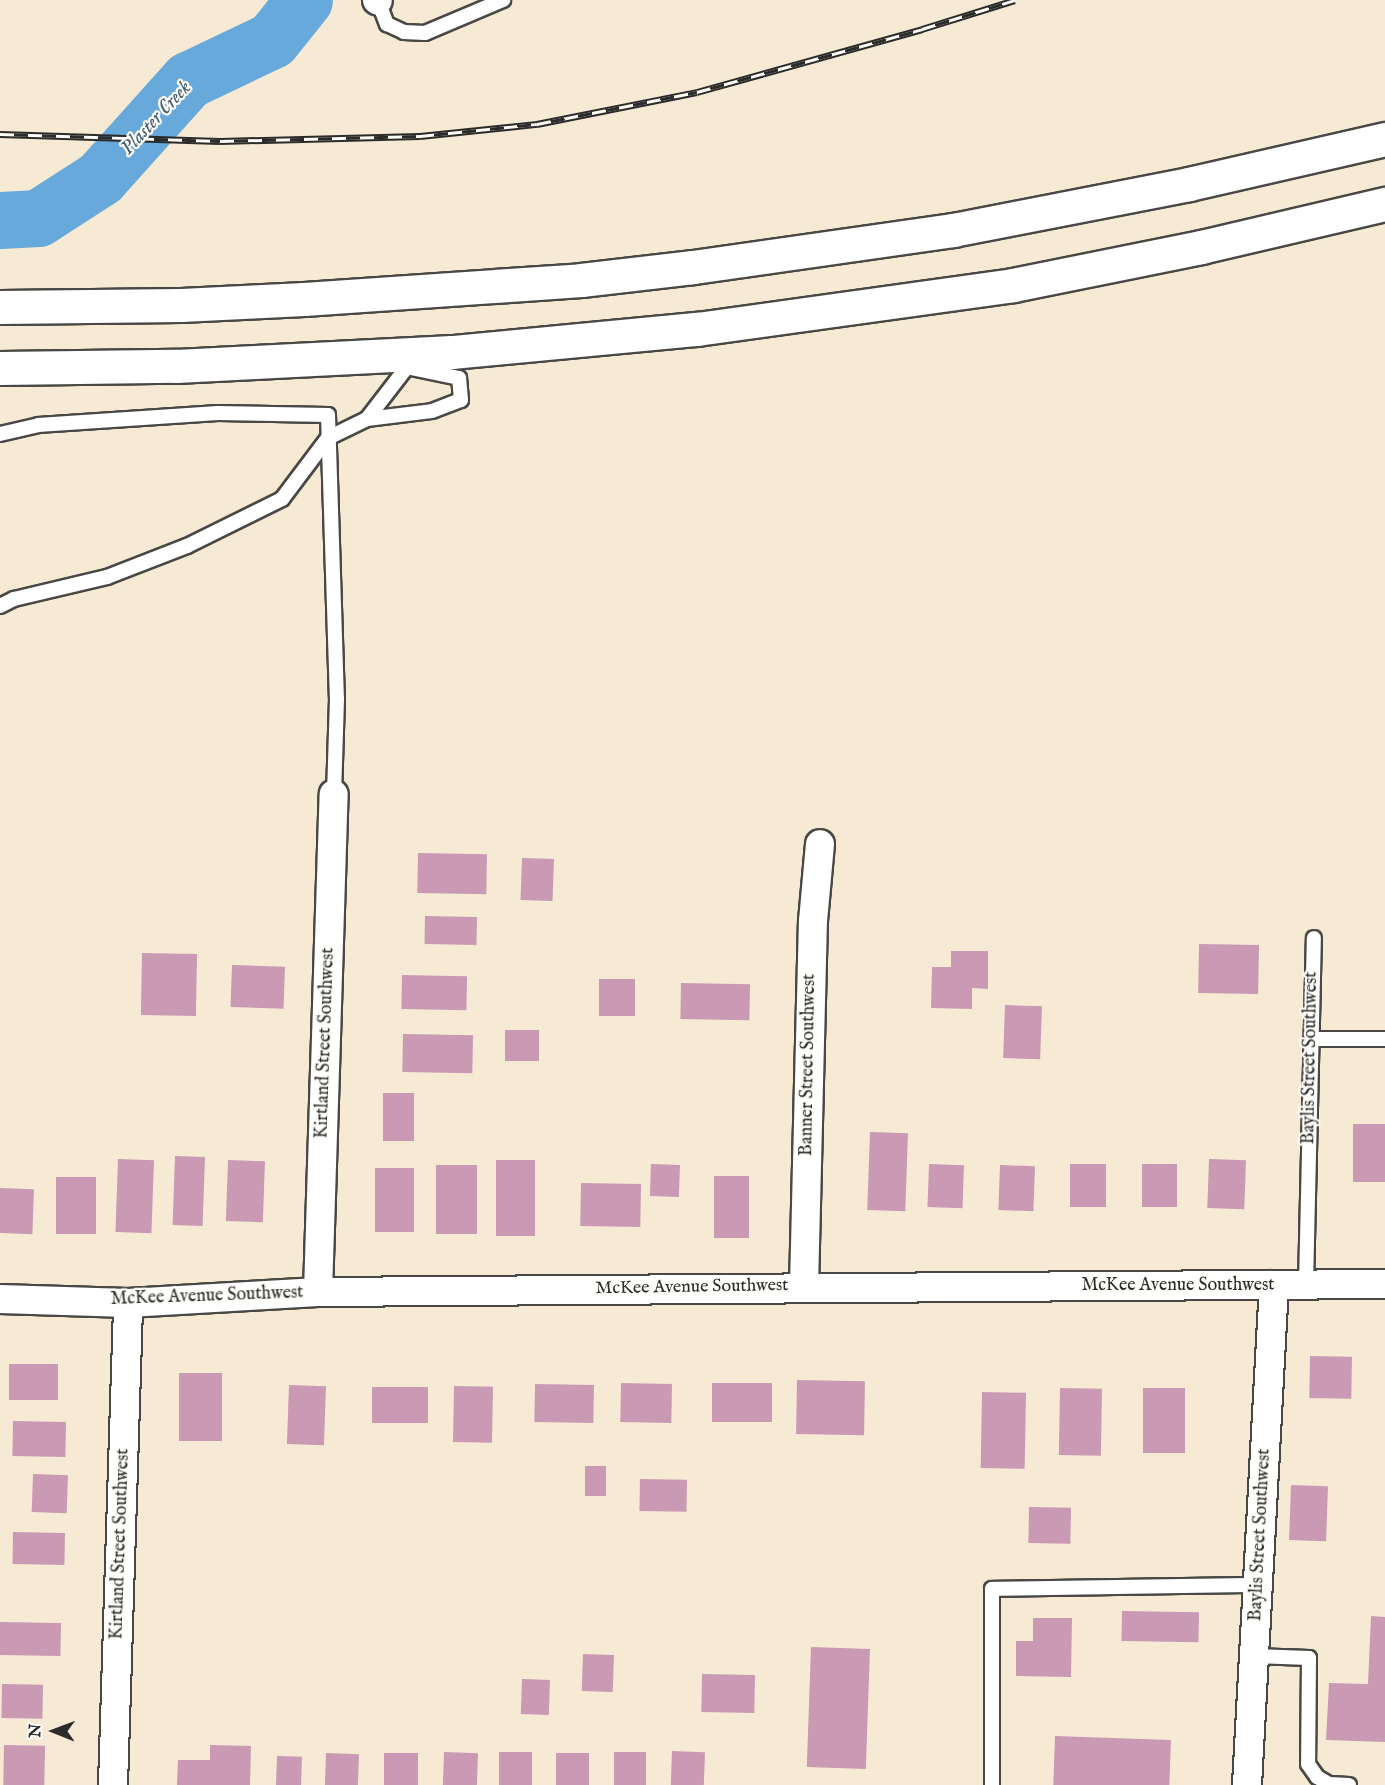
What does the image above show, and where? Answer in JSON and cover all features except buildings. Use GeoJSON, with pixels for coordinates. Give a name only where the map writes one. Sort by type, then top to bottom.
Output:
{"type":"FeatureCollection","features":[{"type":"Feature","properties":{"kind":"highway"},"geometry":{"type":"LineString","coordinates":[[0,307],[181,305],[315,298],[581,280],[693,267],[963,228],[1189,184],[1385,139]]}},
{"type":"Feature","properties":{"kind":"highway"},"geometry":{"type":"LineString","coordinates":[[0,368],[165,366],[452,352],[697,329],[1012,285],[1201,247],[1385,204]]}},
{"type":"Feature","properties":{"kind":"street","name":"Kirtland Street Southwest"},"geometry":{"type":"LineString","coordinates":[[318,1292],[334,794]]}},
{"type":"Feature","properties":{"kind":"street","name":"Banner Street Southwest"},"geometry":{"type":"LineString","coordinates":[[804,1287],[813,921],[820,844]]}},
{"type":"Feature","properties":{"kind":"street","name":"McKee Avenue Southwest"},"geometry":{"type":"LineString","coordinates":[[0,1299],[128,1302],[318,1292],[1385,1284]]}},
{"type":"Feature","properties":{"kind":"street","name":"Baylis Street Southwest"},"geometry":{"type":"LineString","coordinates":[[1247,1785],[1274,1285]]}},
{"type":"Feature","properties":{"kind":"street","name":"Kirtland Street Southwest"},"geometry":{"type":"LineString","coordinates":[[113,1785],[128,1302]]}},
{"type":"Feature","properties":{"kind":"lane"},"geometry":{"type":"LineString","coordinates":[[378,1],[387,24],[404,32],[425,33],[503,0]]}},
{"type":"Feature","properties":{"kind":"lane"},"geometry":{"type":"LineString","coordinates":[[0,606],[14,599],[117,573],[187,546],[272,504],[282,499],[328,438],[367,419],[432,411],[461,400],[459,378],[407,367],[367,419]]}},
{"type":"Feature","properties":{"kind":"lane"},"geometry":{"type":"LineString","coordinates":[[0,434],[38,425],[218,413],[328,415],[337,699],[334,794]]}},
{"type":"Feature","properties":{"kind":"lane","name":"Baylis Street Southwest"},"geometry":{"type":"LineString","coordinates":[[1306,1285],[1314,938]]}},
{"type":"Feature","properties":{"kind":"lane"},"geometry":{"type":"LineString","coordinates":[[1312,1039],[1385,1039]]}},
{"type":"Feature","properties":{"kind":"lane"},"geometry":{"type":"LineString","coordinates":[[992,1785],[992,1589],[1258,1585]]}},
{"type":"Feature","properties":{"kind":"lane"},"geometry":{"type":"LineString","coordinates":[[1254,1656],[1309,1658],[1308,1764],[1317,1777],[1329,1784],[1349,1785]]}},
{"type":"Feature","properties":{"kind":"waterway","name":"Plaster Creek"},"geometry":{"type":"LineString","coordinates":[[0,220],[38,218],[100,178],[188,80],[272,40],[304,0]]}},
{"type":"Feature","properties":{"kind":"railway"},"geometry":{"type":"LineString","coordinates":[[0,134],[220,141],[420,136],[537,124],[697,92],[922,29],[1015,0]]}}]}
